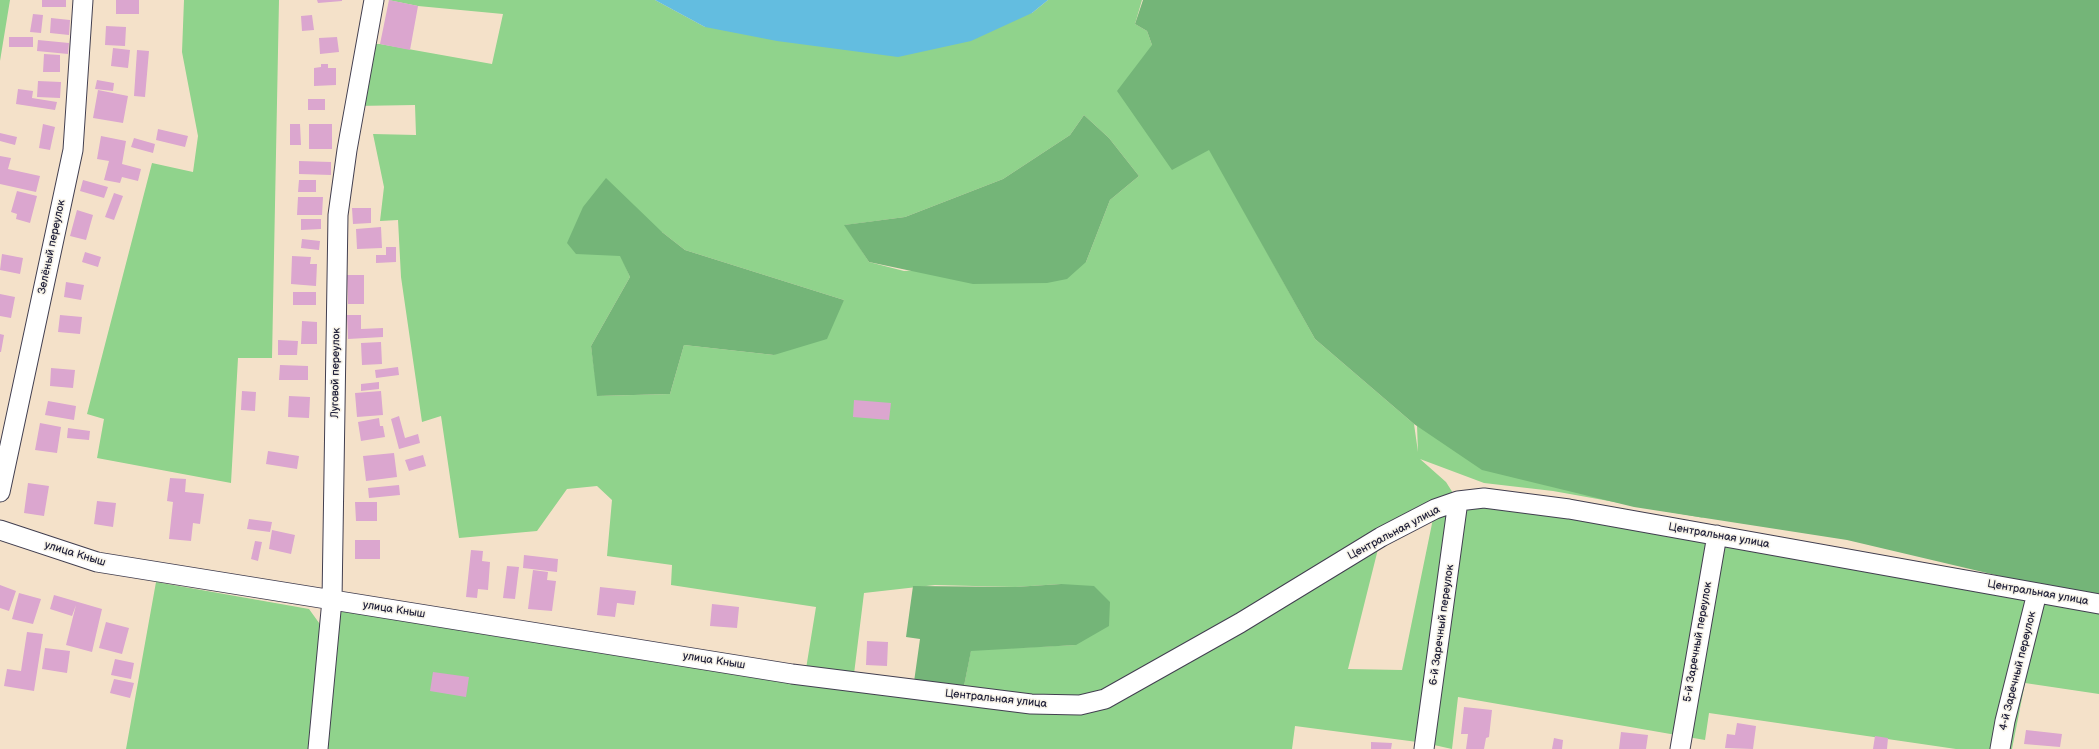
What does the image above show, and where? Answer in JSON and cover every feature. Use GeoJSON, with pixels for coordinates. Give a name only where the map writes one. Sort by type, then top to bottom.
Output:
{"type":"FeatureCollection","features":[{"type":"Feature","properties":{"kind":"street","name":"Зелёный переулок"},"geometry":{"type":"LineString","coordinates":[[0,492],[72,150],[83,0]]}},
{"type":"Feature","properties":{"kind":"street","name":"Луговой переулок"},"geometry":{"type":"LineString","coordinates":[[318,749],[332,600],[338,215],[346,150],[374,0]]}},
{"type":"Feature","properties":{"kind":"street","name":"Центральная улица"},"geometry":{"type":"LineString","coordinates":[[792,674],[1031,704],[1080,705],[1105,699],[1240,623],[1381,537],[1435,509],[1458,501],[1484,498],[1569,509],[2099,604]]}},
{"type":"Feature","properties":{"kind":"street","name":"6-й Заречный переулок"},"geometry":{"type":"LineString","coordinates":[[1424,749],[1458,501]]}},
{"type":"Feature","properties":{"kind":"street","name":"улица Кныш"},"geometry":{"type":"LineString","coordinates":[[0,530],[97,562],[792,674]]}},
{"type":"Feature","properties":{"kind":"street","name":"5-й Заречный переулок"},"geometry":{"type":"LineString","coordinates":[[1680,749],[1717,535]]}},
{"type":"Feature","properties":{"kind":"street","name":"4-й Заречный переулок"},"geometry":{"type":"LineString","coordinates":[[2000,749],[2005,721],[2037,593]]}},
{"type":"Feature","properties":{"kind":"green space"},"geometry":{"type":"Polygon","coordinates":[[[0,0],[10,0],[0,61],[0,0]]]}},
{"type":"Feature","properties":{"kind":"green space"},"geometry":{"type":"Polygon","coordinates":[[[184,0],[279,0],[272,358],[238,358],[231,483],[97,458],[104,419],[87,414],[152,163],[193,172],[198,136],[182,52],[184,0]]]}},
{"type":"Feature","properties":{"kind":"green space"},"geometry":{"type":"Polygon","coordinates":[[[388,0],[655,0],[705,27],[1032,13],[1048,0],[1142,0],[1135,24],[1147,31],[1152,45],[1315,339],[1414,424],[1418,452],[1416,398],[1704,518],[1553,491],[1484,483],[1420,459],[1446,482],[1458,501],[1484,498],[2099,604],[2099,694],[2025,683],[2012,749],[1956,749],[1709,713],[1705,740],[1458,697],[1452,749],[1425,743],[1295,726],[1292,749],[318,749],[332,600],[805,675],[816,607],[671,585],[672,565],[607,556],[612,500],[597,486],[567,489],[537,531],[459,538],[441,416],[422,422],[401,277],[398,220],[380,221],[384,187],[373,134],[416,135],[415,105],[355,106],[366,44],[380,44],[492,64],[503,14],[418,6],[388,0]],[[1084,115],[1070,135],[1003,179],[905,217],[845,225],[869,262],[904,271],[1086,262],[1110,200],[1139,176],[1109,138],[1084,115]],[[662,232],[621,256],[630,277],[591,346],[598,396],[670,394],[684,345],[774,355],[844,300],[685,250],[662,232]],[[1435,509],[1381,537],[1348,669],[1402,670],[1435,509]],[[1061,584],[1015,587],[935,585],[864,593],[853,682],[962,696],[971,650],[1076,645],[1061,584]]]}},
{"type":"Feature","properties":{"kind":"green space"},"geometry":{"type":"Polygon","coordinates":[[[1143,0],[2099,0],[2099,596],[2055,589],[1847,540],[1634,507],[1482,470],[1414,424],[1315,339],[1209,150],[1172,170],[1117,91],[1152,45],[1147,31],[1135,24],[1143,0]]]}},
{"type":"Feature","properties":{"kind":"green space"},"geometry":{"type":"Polygon","coordinates":[[[1084,115],[1109,138],[1139,176],[1110,200],[1086,262],[1067,279],[1047,283],[973,284],[869,262],[844,225],[905,217],[1003,179],[1070,135],[1084,115]]]}},
{"type":"Feature","properties":{"kind":"green space"},"geometry":{"type":"Polygon","coordinates":[[[606,178],[662,232],[685,250],[844,300],[827,339],[774,355],[684,345],[670,394],[597,396],[591,346],[630,277],[620,256],[576,254],[567,243],[583,207],[606,178]]]}},
{"type":"Feature","properties":{"kind":"green space"},"geometry":{"type":"Polygon","coordinates":[[[156,582],[309,609],[322,627],[310,749],[126,749],[156,582]]]}},
{"type":"Feature","properties":{"kind":"green space"},"geometry":{"type":"Polygon","coordinates":[[[1061,584],[1094,586],[1110,602],[1109,626],[1076,645],[971,651],[962,696],[913,689],[920,639],[906,637],[913,586],[1015,587],[1061,584]]]}},
{"type":"Feature","properties":{"kind":"water"},"geometry":{"type":"Polygon","coordinates":[[[655,0],[1048,0],[1032,13],[971,41],[898,57],[777,41],[705,27],[655,0]]]}},
{"type":"Feature","properties":{"kind":"building"},"geometry":{"type":"Polygon","coordinates":[[[42,0],[66,0],[66,7],[42,7],[42,0]]]}},
{"type":"Feature","properties":{"kind":"building"},"geometry":{"type":"Polygon","coordinates":[[[116,0],[139,0],[139,14],[116,14],[116,0]]]}},
{"type":"Feature","properties":{"kind":"building"},"geometry":{"type":"Polygon","coordinates":[[[317,0],[342,0],[342,1],[318,3],[317,0]]]}},
{"type":"Feature","properties":{"kind":"building"},"geometry":{"type":"Polygon","coordinates":[[[389,0],[418,6],[410,50],[380,44],[389,0]]]}},
{"type":"Feature","properties":{"kind":"building"},"geometry":{"type":"Polygon","coordinates":[[[33,14],[43,15],[41,33],[30,32],[33,14]]]}},
{"type":"Feature","properties":{"kind":"building"},"geometry":{"type":"Polygon","coordinates":[[[312,15],[314,30],[302,31],[301,16],[312,15]]]}},
{"type":"Feature","properties":{"kind":"building"},"geometry":{"type":"Polygon","coordinates":[[[51,18],[70,20],[69,35],[50,33],[51,18]]]}},
{"type":"Feature","properties":{"kind":"building"},"geometry":{"type":"Polygon","coordinates":[[[106,26],[126,27],[125,46],[105,45],[106,26]]]}},
{"type":"Feature","properties":{"kind":"building"},"geometry":{"type":"Polygon","coordinates":[[[9,37],[33,37],[33,47],[9,47],[9,37]]]}},
{"type":"Feature","properties":{"kind":"building"},"geometry":{"type":"Polygon","coordinates":[[[337,37],[339,52],[320,54],[319,38],[337,37]]]}},
{"type":"Feature","properties":{"kind":"building"},"geometry":{"type":"Polygon","coordinates":[[[38,40],[69,43],[68,54],[37,51],[38,40]]]}},
{"type":"Feature","properties":{"kind":"building"},"geometry":{"type":"Polygon","coordinates":[[[113,48],[130,50],[128,68],[111,66],[113,48]]]}},
{"type":"Feature","properties":{"kind":"building"},"geometry":{"type":"Polygon","coordinates":[[[137,50],[149,51],[145,97],[134,96],[137,50]]]}},
{"type":"Feature","properties":{"kind":"building"},"geometry":{"type":"Polygon","coordinates":[[[44,54],[60,55],[60,72],[43,72],[44,54]]]}},
{"type":"Feature","properties":{"kind":"building"},"geometry":{"type":"Polygon","coordinates":[[[321,64],[328,64],[328,68],[336,68],[336,85],[314,86],[314,68],[321,67],[321,64]]]}},
{"type":"Feature","properties":{"kind":"building"},"geometry":{"type":"Polygon","coordinates":[[[97,80],[114,83],[113,91],[95,89],[97,80]]]}},
{"type":"Feature","properties":{"kind":"building"},"geometry":{"type":"Polygon","coordinates":[[[38,81],[61,82],[60,98],[37,97],[38,81]]]}},
{"type":"Feature","properties":{"kind":"building"},"geometry":{"type":"Polygon","coordinates":[[[18,89],[33,91],[32,98],[57,102],[55,110],[16,104],[18,89]]]}},
{"type":"Feature","properties":{"kind":"building"},"geometry":{"type":"Polygon","coordinates":[[[98,90],[128,96],[123,123],[93,118],[98,90]]]}},
{"type":"Feature","properties":{"kind":"building"},"geometry":{"type":"Polygon","coordinates":[[[308,99],[325,99],[325,110],[308,110],[308,99]]]}},
{"type":"Feature","properties":{"kind":"building"},"geometry":{"type":"Polygon","coordinates":[[[43,124],[55,127],[50,150],[39,148],[43,124]]]}},
{"type":"Feature","properties":{"kind":"building"},"geometry":{"type":"Polygon","coordinates":[[[290,124],[300,124],[301,145],[290,145],[290,124]]]}},
{"type":"Feature","properties":{"kind":"building"},"geometry":{"type":"Polygon","coordinates":[[[309,124],[332,124],[332,149],[309,149],[309,124]]]}},
{"type":"Feature","properties":{"kind":"building"},"geometry":{"type":"Polygon","coordinates":[[[158,129],[188,136],[185,147],[156,140],[158,129]]]}},
{"type":"Feature","properties":{"kind":"building"},"geometry":{"type":"Polygon","coordinates":[[[0,133],[17,137],[15,145],[0,141],[0,133]]]}},
{"type":"Feature","properties":{"kind":"building"},"geometry":{"type":"Polygon","coordinates":[[[101,136],[126,141],[122,164],[141,169],[138,181],[122,177],[120,183],[104,180],[109,161],[97,159],[101,136]]]}},
{"type":"Feature","properties":{"kind":"building"},"geometry":{"type":"Polygon","coordinates":[[[134,138],[155,144],[153,153],[131,147],[134,138]]]}},
{"type":"Feature","properties":{"kind":"building"},"geometry":{"type":"Polygon","coordinates":[[[0,156],[11,158],[8,169],[40,176],[36,192],[0,184],[0,156]]]}},
{"type":"Feature","properties":{"kind":"building"},"geometry":{"type":"Polygon","coordinates":[[[299,161],[331,162],[331,175],[299,174],[299,161]]]}},
{"type":"Feature","properties":{"kind":"building"},"geometry":{"type":"Polygon","coordinates":[[[83,180],[108,187],[104,198],[80,191],[83,180]]]}},
{"type":"Feature","properties":{"kind":"building"},"geometry":{"type":"Polygon","coordinates":[[[299,180],[316,180],[316,192],[298,192],[299,180]]]}},
{"type":"Feature","properties":{"kind":"building"},"geometry":{"type":"Polygon","coordinates":[[[17,191],[37,196],[30,223],[16,219],[17,214],[11,212],[17,191]]]}},
{"type":"Feature","properties":{"kind":"building"},"geometry":{"type":"Polygon","coordinates":[[[114,193],[123,196],[114,220],[105,217],[114,193]]]}},
{"type":"Feature","properties":{"kind":"building"},"geometry":{"type":"Polygon","coordinates":[[[298,197],[323,197],[322,215],[297,215],[298,197]]]}},
{"type":"Feature","properties":{"kind":"building"},"geometry":{"type":"Polygon","coordinates":[[[352,208],[371,208],[371,223],[353,224],[352,208]]]}},
{"type":"Feature","properties":{"kind":"building"},"geometry":{"type":"Polygon","coordinates":[[[77,210],[93,215],[86,240],[70,236],[77,210]]]}},
{"type":"Feature","properties":{"kind":"building"},"geometry":{"type":"Polygon","coordinates":[[[301,219],[321,219],[321,229],[301,230],[301,219]]]}},
{"type":"Feature","properties":{"kind":"building"},"geometry":{"type":"Polygon","coordinates":[[[381,227],[382,248],[357,249],[356,229],[381,227]]]}},
{"type":"Feature","properties":{"kind":"building"},"geometry":{"type":"Polygon","coordinates":[[[302,239],[320,241],[319,250],[301,248],[302,239]]]}},
{"type":"Feature","properties":{"kind":"building"},"geometry":{"type":"Polygon","coordinates":[[[386,247],[396,247],[396,262],[376,263],[376,255],[386,255],[386,247]]]}},
{"type":"Feature","properties":{"kind":"building"},"geometry":{"type":"Polygon","coordinates":[[[85,252],[101,257],[98,267],[82,262],[85,252]]]}},
{"type":"Feature","properties":{"kind":"building"},"geometry":{"type":"Polygon","coordinates":[[[2,254],[23,258],[20,274],[0,270],[2,254]]]}},
{"type":"Feature","properties":{"kind":"building"},"geometry":{"type":"Polygon","coordinates":[[[292,256],[311,257],[310,264],[317,264],[316,286],[291,284],[292,256]]]}},
{"type":"Feature","properties":{"kind":"building"},"geometry":{"type":"Polygon","coordinates":[[[347,275],[364,275],[364,304],[348,304],[347,275]]]}},
{"type":"Feature","properties":{"kind":"building"},"geometry":{"type":"Polygon","coordinates":[[[66,282],[84,285],[81,300],[64,297],[66,282]]]}},
{"type":"Feature","properties":{"kind":"building"},"geometry":{"type":"Polygon","coordinates":[[[293,292],[316,292],[316,305],[293,305],[293,292]]]}},
{"type":"Feature","properties":{"kind":"building"},"geometry":{"type":"Polygon","coordinates":[[[0,294],[15,297],[11,318],[0,316],[0,294]]]}},
{"type":"Feature","properties":{"kind":"building"},"geometry":{"type":"Polygon","coordinates":[[[60,315],[82,317],[80,334],[58,332],[60,315]]]}},
{"type":"Feature","properties":{"kind":"building"},"geometry":{"type":"Polygon","coordinates":[[[347,315],[361,315],[361,329],[383,328],[383,337],[348,339],[347,315]]]}},
{"type":"Feature","properties":{"kind":"building"},"geometry":{"type":"Polygon","coordinates":[[[302,321],[317,322],[317,344],[301,344],[302,321]]]}},
{"type":"Feature","properties":{"kind":"building"},"geometry":{"type":"Polygon","coordinates":[[[0,334],[4,335],[1,352],[0,352],[0,334]]]}},
{"type":"Feature","properties":{"kind":"building"},"geometry":{"type":"Polygon","coordinates":[[[278,340],[298,341],[297,355],[278,355],[278,340]]]}},
{"type":"Feature","properties":{"kind":"building"},"geometry":{"type":"Polygon","coordinates":[[[381,342],[382,364],[362,365],[361,343],[381,342]]]}},
{"type":"Feature","properties":{"kind":"building"},"geometry":{"type":"Polygon","coordinates":[[[280,365],[308,366],[308,380],[279,380],[280,365]]]}},
{"type":"Feature","properties":{"kind":"building"},"geometry":{"type":"Polygon","coordinates":[[[398,367],[399,375],[376,378],[375,370],[398,367]]]}},
{"type":"Feature","properties":{"kind":"building"},"geometry":{"type":"Polygon","coordinates":[[[51,368],[75,370],[73,388],[50,386],[51,368]]]}},
{"type":"Feature","properties":{"kind":"building"},"geometry":{"type":"Polygon","coordinates":[[[379,382],[379,389],[361,391],[361,384],[379,382]]]}},
{"type":"Feature","properties":{"kind":"building"},"geometry":{"type":"Polygon","coordinates":[[[242,391],[256,392],[255,411],[241,410],[242,391]]]}},
{"type":"Feature","properties":{"kind":"building"},"geometry":{"type":"Polygon","coordinates":[[[381,391],[383,415],[357,417],[355,393],[381,391]]]}},
{"type":"Feature","properties":{"kind":"building"},"geometry":{"type":"Polygon","coordinates":[[[289,396],[310,397],[309,418],[288,417],[289,396]]]}},
{"type":"Feature","properties":{"kind":"building"},"geometry":{"type":"Polygon","coordinates":[[[854,400],[891,403],[889,420],[853,417],[854,400]]]}},
{"type":"Feature","properties":{"kind":"building"},"geometry":{"type":"Polygon","coordinates":[[[48,401],[76,406],[74,420],[45,415],[48,401]]]}},
{"type":"Feature","properties":{"kind":"building"},"geometry":{"type":"Polygon","coordinates":[[[399,416],[405,438],[418,434],[420,443],[399,449],[391,419],[399,416]]]}},
{"type":"Feature","properties":{"kind":"building"},"geometry":{"type":"Polygon","coordinates":[[[379,418],[380,426],[383,426],[385,437],[361,441],[358,422],[379,418]]]}},
{"type":"Feature","properties":{"kind":"building"},"geometry":{"type":"Polygon","coordinates":[[[40,423],[61,427],[57,453],[35,450],[40,423]]]}},
{"type":"Feature","properties":{"kind":"building"},"geometry":{"type":"Polygon","coordinates":[[[68,428],[90,431],[89,440],[67,438],[68,428]]]}},
{"type":"Feature","properties":{"kind":"building"},"geometry":{"type":"Polygon","coordinates":[[[268,451],[299,456],[297,469],[266,464],[268,451]]]}},
{"type":"Feature","properties":{"kind":"building"},"geometry":{"type":"Polygon","coordinates":[[[394,453],[397,477],[366,481],[363,456],[394,453]]]}},
{"type":"Feature","properties":{"kind":"building"},"geometry":{"type":"Polygon","coordinates":[[[423,455],[426,466],[409,471],[405,460],[423,455]]]}},
{"type":"Feature","properties":{"kind":"building"},"geometry":{"type":"Polygon","coordinates":[[[170,478],[186,479],[185,492],[204,494],[200,524],[193,523],[191,541],[169,539],[173,502],[167,501],[170,478]]]}},
{"type":"Feature","properties":{"kind":"building"},"geometry":{"type":"Polygon","coordinates":[[[28,483],[49,486],[44,516],[24,513],[28,483]]]}},
{"type":"Feature","properties":{"kind":"building"},"geometry":{"type":"Polygon","coordinates":[[[399,485],[400,495],[369,498],[368,488],[399,485]]]}},
{"type":"Feature","properties":{"kind":"building"},"geometry":{"type":"Polygon","coordinates":[[[97,501],[116,503],[113,527],[94,524],[97,501]]]}},
{"type":"Feature","properties":{"kind":"building"},"geometry":{"type":"Polygon","coordinates":[[[355,502],[377,502],[377,521],[356,521],[355,502]]]}},
{"type":"Feature","properties":{"kind":"building"},"geometry":{"type":"Polygon","coordinates":[[[249,519],[272,522],[270,532],[247,529],[249,519]]]}},
{"type":"Feature","properties":{"kind":"building"},"geometry":{"type":"Polygon","coordinates":[[[272,530],[295,535],[291,554],[269,549],[272,530]]]}},
{"type":"Feature","properties":{"kind":"building"},"geometry":{"type":"Polygon","coordinates":[[[355,540],[380,540],[380,559],[355,559],[355,540]]]}},
{"type":"Feature","properties":{"kind":"building"},"geometry":{"type":"Polygon","coordinates":[[[255,541],[262,542],[258,561],[251,559],[255,541]]]}},
{"type":"Feature","properties":{"kind":"building"},"geometry":{"type":"Polygon","coordinates":[[[471,550],[483,551],[482,561],[490,562],[488,590],[478,589],[477,598],[466,597],[471,550]]]}},
{"type":"Feature","properties":{"kind":"building"},"geometry":{"type":"Polygon","coordinates":[[[524,555],[558,559],[557,572],[523,568],[524,555]]]}},
{"type":"Feature","properties":{"kind":"building"},"geometry":{"type":"Polygon","coordinates":[[[507,566],[519,567],[515,599],[503,598],[507,566]]]}},
{"type":"Feature","properties":{"kind":"building"},"geometry":{"type":"Polygon","coordinates":[[[533,570],[548,572],[547,580],[556,581],[552,611],[528,609],[533,570]]]}},
{"type":"Feature","properties":{"kind":"building"},"geometry":{"type":"Polygon","coordinates":[[[0,585],[16,591],[9,611],[0,608],[0,585]]]}},
{"type":"Feature","properties":{"kind":"building"},"geometry":{"type":"Polygon","coordinates":[[[600,587],[636,591],[634,605],[617,603],[615,617],[597,615],[600,587]]]}},
{"type":"Feature","properties":{"kind":"building"},"geometry":{"type":"Polygon","coordinates":[[[19,593],[41,599],[33,624],[12,619],[19,593]]]}},
{"type":"Feature","properties":{"kind":"building"},"geometry":{"type":"Polygon","coordinates":[[[54,595],[102,609],[92,652],[66,645],[76,605],[72,616],[50,609],[54,595]]]}},
{"type":"Feature","properties":{"kind":"building"},"geometry":{"type":"Polygon","coordinates":[[[712,604],[739,607],[737,628],[710,626],[712,604]]]}},
{"type":"Feature","properties":{"kind":"building"},"geometry":{"type":"Polygon","coordinates":[[[106,622],[129,628],[122,654],[99,648],[106,622]]]}},
{"type":"Feature","properties":{"kind":"building"},"geometry":{"type":"Polygon","coordinates":[[[27,632],[43,634],[34,691],[4,686],[7,669],[21,671],[27,632]]]}},
{"type":"Feature","properties":{"kind":"building"},"geometry":{"type":"Polygon","coordinates":[[[867,641],[888,642],[887,666],[866,665],[867,641]]]}},
{"type":"Feature","properties":{"kind":"building"},"geometry":{"type":"Polygon","coordinates":[[[45,648],[70,651],[67,673],[42,669],[45,648]]]}},
{"type":"Feature","properties":{"kind":"building"},"geometry":{"type":"Polygon","coordinates":[[[115,659],[134,663],[131,679],[111,675],[115,659]]]}},
{"type":"Feature","properties":{"kind":"building"},"geometry":{"type":"Polygon","coordinates":[[[433,672],[469,677],[466,697],[430,691],[433,672]]]}},
{"type":"Feature","properties":{"kind":"building"},"geometry":{"type":"Polygon","coordinates":[[[114,679],[134,683],[130,698],[110,693],[114,679]]]}},
{"type":"Feature","properties":{"kind":"building"},"geometry":{"type":"Polygon","coordinates":[[[1464,707],[1492,710],[1489,737],[1486,738],[1484,749],[1466,749],[1468,734],[1461,734],[1464,707]]]}},
{"type":"Feature","properties":{"kind":"building"},"geometry":{"type":"Polygon","coordinates":[[[1737,723],[1756,726],[1753,749],[1725,748],[1727,734],[1735,735],[1737,723]]]}},
{"type":"Feature","properties":{"kind":"building"},"geometry":{"type":"Polygon","coordinates":[[[2026,730],[2062,734],[2060,747],[2024,744],[2026,730]]]}},
{"type":"Feature","properties":{"kind":"building"},"geometry":{"type":"Polygon","coordinates":[[[1621,732],[1648,735],[1646,749],[1619,749],[1621,732]]]}},
{"type":"Feature","properties":{"kind":"building"},"geometry":{"type":"Polygon","coordinates":[[[1875,736],[1888,738],[1887,749],[1873,749],[1875,736]]]}},
{"type":"Feature","properties":{"kind":"building"},"geometry":{"type":"Polygon","coordinates":[[[1554,738],[1563,740],[1562,749],[1552,749],[1554,738]]]}},
{"type":"Feature","properties":{"kind":"building"},"geometry":{"type":"Polygon","coordinates":[[[1371,742],[1392,743],[1391,749],[1371,749],[1371,742]]]}}]}
